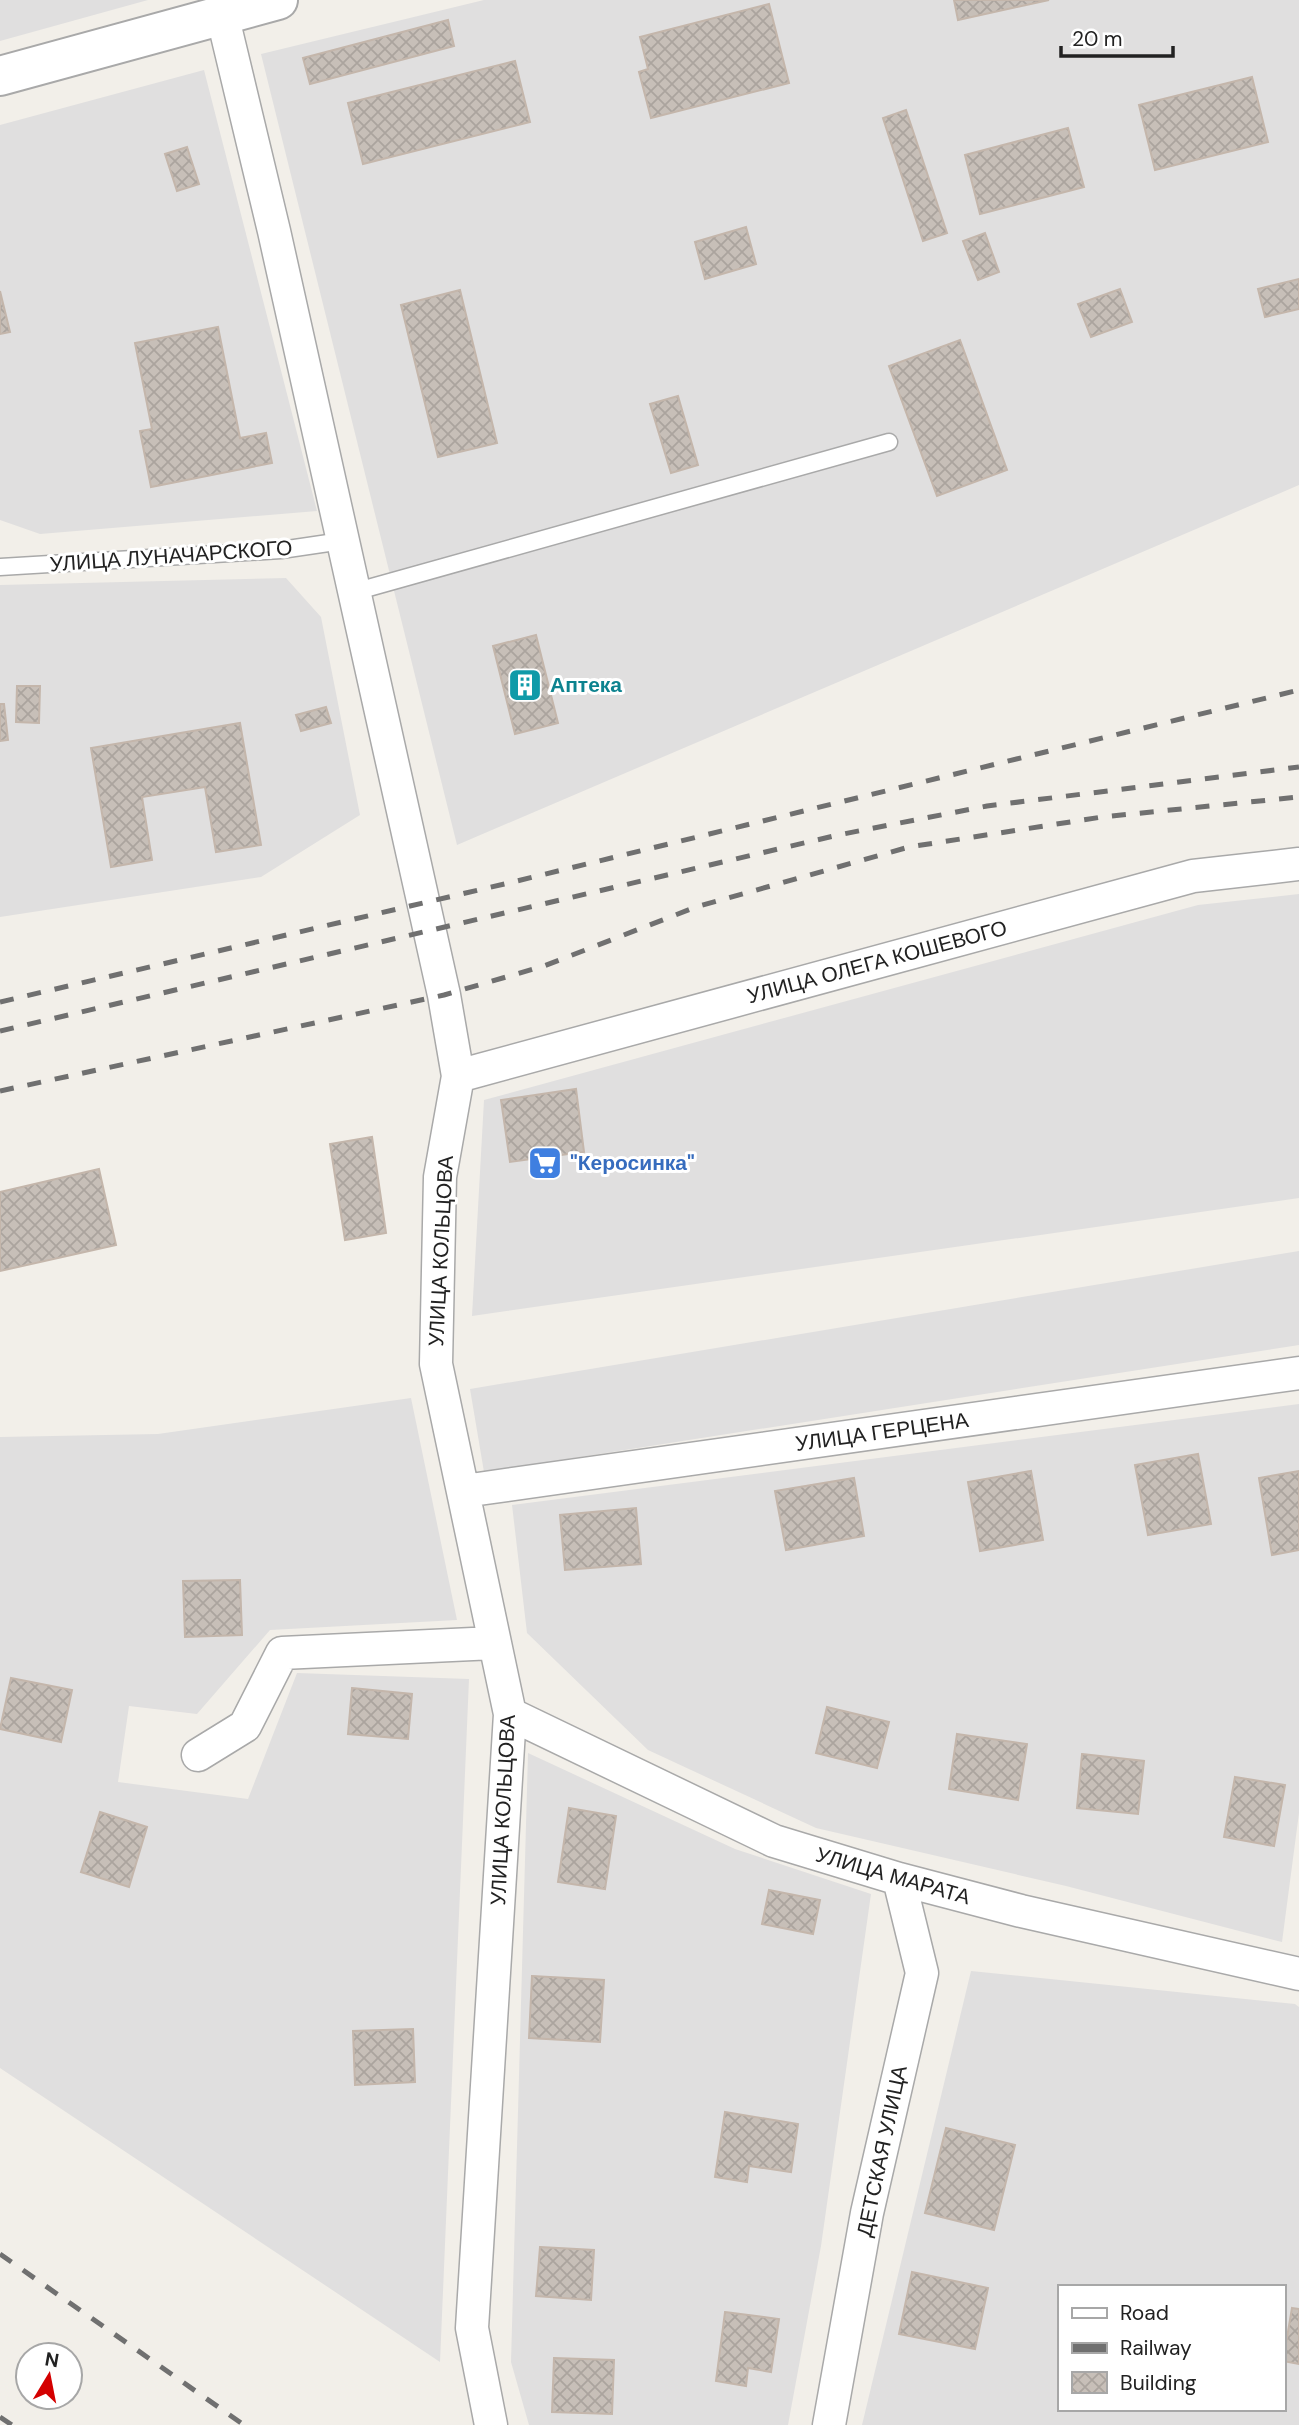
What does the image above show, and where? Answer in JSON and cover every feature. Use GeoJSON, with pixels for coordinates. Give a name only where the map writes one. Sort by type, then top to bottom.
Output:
{"type":"FeatureCollection","features":[{"type":"Feature","properties":{"kind":"street"},"geometry":{"type":"LineString","coordinates":[[0,76],[278,0]]}},
{"type":"Feature","properties":{"kind":"street"},"geometry":{"type":"LineString","coordinates":[[222,14],[354,592],[443,995],[458,1076]]}},
{"type":"Feature","properties":{"kind":"street","name":"УЛИЦА ОЛЕГА КОШЕВОГО"},"geometry":{"type":"LineString","coordinates":[[458,1076],[1193,876],[1299,864]]}},
{"type":"Feature","properties":{"kind":"street","name":"УЛИЦА КОЛЬЦОВА"},"geometry":{"type":"LineString","coordinates":[[458,1076],[440,1177],[436,1364],[510,1714],[472,2328],[491,2425]]}},
{"type":"Feature","properties":{"kind":"street","name":"УЛИЦА ГЕРЦЕНА"},"geometry":{"type":"LineString","coordinates":[[464,1491],[1299,1373]]}},
{"type":"Feature","properties":{"kind":"street"},"geometry":{"type":"LineString","coordinates":[[198,1755],[245,1726],[282,1653],[494,1643]]}},
{"type":"Feature","properties":{"kind":"street","name":"УЛИЦА МАРАТА"},"geometry":{"type":"LineString","coordinates":[[510,1714],[774,1841],[899,1879],[1021,1911],[1299,1974]]}},
{"type":"Feature","properties":{"kind":"street","name":"ДЕТСКАЯ УЛИЦА"},"geometry":{"type":"LineString","coordinates":[[829,2425],[867,2213],[922,1973],[899,1879]]}},
{"type":"Feature","properties":{"kind":"lane"},"geometry":{"type":"LineString","coordinates":[[354,592],[889,442]]}},
{"type":"Feature","properties":{"kind":"lane","name":"УЛИЦА ЛУНАЧАРСКОГО"},"geometry":{"type":"LineString","coordinates":[[0,567],[281,550],[342,541]]}},
{"type":"Feature","properties":{"kind":"shaded area"},"geometry":{"type":"Polygon","coordinates":[[[0,0],[148,0],[0,41],[0,0]]]}},
{"type":"Feature","properties":{"kind":"shaded area"},"geometry":{"type":"Polygon","coordinates":[[[484,0],[1299,0],[1299,485],[457,845],[261,54],[484,0]]]}},
{"type":"Feature","properties":{"kind":"shaded area"},"geometry":{"type":"Polygon","coordinates":[[[204,70],[317,511],[40,534],[0,520],[0,125],[204,70]]]}},
{"type":"Feature","properties":{"kind":"shaded area"},"geometry":{"type":"Polygon","coordinates":[[[286,578],[321,617],[360,815],[261,877],[0,917],[0,585],[286,578]]]}},
{"type":"Feature","properties":{"kind":"shaded area"},"geometry":{"type":"Polygon","coordinates":[[[1299,894],[1299,1198],[472,1316],[484,1100],[1198,905],[1299,894]]]}},
{"type":"Feature","properties":{"kind":"shaded area"},"geometry":{"type":"Polygon","coordinates":[[[1299,1251],[1299,1345],[484,1472],[470,1389],[1299,1251]]]}},
{"type":"Feature","properties":{"kind":"shaded area"},"geometry":{"type":"Polygon","coordinates":[[[411,1398],[457,1620],[270,1630],[197,1714],[129,1706],[118,1782],[248,1799],[297,1673],[469,1679],[440,2362],[0,2068],[0,1437],[158,1434],[411,1398]]]}},
{"type":"Feature","properties":{"kind":"shaded area"},"geometry":{"type":"Polygon","coordinates":[[[1299,1404],[1299,1813],[1282,1942],[1066,1886],[816,1828],[648,1750],[527,1633],[512,1505],[1299,1404]]]}},
{"type":"Feature","properties":{"kind":"shaded area"},"geometry":{"type":"Polygon","coordinates":[[[528,1753],[735,1849],[871,1894],[821,2246],[788,2425],[529,2425],[511,2362],[528,1753]]]}},
{"type":"Feature","properties":{"kind":"shaded area"},"geometry":{"type":"Polygon","coordinates":[[[971,1971],[1295,2004],[1299,2007],[1299,2425],[862,2425],[971,1971]]]}},
{"type":"Feature","properties":{"kind":"building"},"geometry":{"type":"Polygon","coordinates":[[[954,0],[1049,0],[958,20],[954,0]]]}},
{"type":"Feature","properties":{"kind":"building"},"geometry":{"type":"Polygon","coordinates":[[[769,4],[789,83],[651,118],[639,72],[648,69],[640,37],[769,4]]]}},
{"type":"Feature","properties":{"kind":"building"},"geometry":{"type":"Polygon","coordinates":[[[448,20],[454,46],[310,84],[303,58],[448,20]]]}},
{"type":"Feature","properties":{"kind":"building"},"geometry":{"type":"Polygon","coordinates":[[[515,61],[530,122],[363,164],[348,103],[515,61]]]}},
{"type":"Feature","properties":{"kind":"building"},"geometry":{"type":"Polygon","coordinates":[[[1252,77],[1268,142],[1155,170],[1139,105],[1252,77]]]}},
{"type":"Feature","properties":{"kind":"building"},"geometry":{"type":"Polygon","coordinates":[[[906,110],[947,233],[923,241],[883,118],[906,110]]]}},
{"type":"Feature","properties":{"kind":"building"},"geometry":{"type":"Polygon","coordinates":[[[1068,128],[1084,187],[980,214],[965,155],[1068,128]]]}},
{"type":"Feature","properties":{"kind":"building"},"geometry":{"type":"Polygon","coordinates":[[[187,147],[199,184],[177,191],[165,154],[187,147]]]}},
{"type":"Feature","properties":{"kind":"building"},"geometry":{"type":"Polygon","coordinates":[[[746,227],[756,264],[705,279],[695,242],[746,227]]]}},
{"type":"Feature","properties":{"kind":"building"},"geometry":{"type":"Polygon","coordinates":[[[985,233],[999,272],[978,280],[963,241],[985,233]]]}},
{"type":"Feature","properties":{"kind":"building"},"geometry":{"type":"Polygon","coordinates":[[[1299,279],[1299,309],[1265,317],[1258,289],[1299,279]]]}},
{"type":"Feature","properties":{"kind":"building"},"geometry":{"type":"Polygon","coordinates":[[[1120,289],[1132,322],[1091,337],[1078,304],[1120,289]]]}},
{"type":"Feature","properties":{"kind":"building"},"geometry":{"type":"Polygon","coordinates":[[[460,290],[497,443],[438,457],[401,305],[460,290]]]}},
{"type":"Feature","properties":{"kind":"building"},"geometry":{"type":"Polygon","coordinates":[[[0,291],[10,332],[0,334],[0,291]]]}},
{"type":"Feature","properties":{"kind":"building"},"geometry":{"type":"Polygon","coordinates":[[[218,327],[240,438],[266,433],[272,463],[151,487],[140,431],[152,429],[135,343],[218,327]]]}},
{"type":"Feature","properties":{"kind":"building"},"geometry":{"type":"Polygon","coordinates":[[[960,340],[1007,470],[937,496],[889,366],[960,340]]]}},
{"type":"Feature","properties":{"kind":"building"},"geometry":{"type":"Polygon","coordinates":[[[678,396],[698,465],[671,473],[650,404],[678,396]]]}},
{"type":"Feature","properties":{"kind":"building","name":"Аптека"},"geometry":{"type":"Polygon","coordinates":[[[536,635],[558,723],[515,734],[493,646],[536,635]]]}},
{"type":"Feature","properties":{"kind":"building"},"geometry":{"type":"Polygon","coordinates":[[[17,686],[40,686],[39,723],[16,722],[17,686]]]}},
{"type":"Feature","properties":{"kind":"building"},"geometry":{"type":"Polygon","coordinates":[[[0,704],[4,704],[8,740],[0,741],[0,704]]]}},
{"type":"Feature","properties":{"kind":"building"},"geometry":{"type":"Polygon","coordinates":[[[326,707],[331,723],[301,731],[296,715],[326,707]]]}},
{"type":"Feature","properties":{"kind":"building"},"geometry":{"type":"Polygon","coordinates":[[[240,723],[261,845],[216,852],[205,787],[142,797],[152,860],[111,867],[91,748],[240,723]]]}},
{"type":"Feature","properties":{"kind":"building"},"geometry":{"type":"Polygon","coordinates":[[[576,1089],[584,1152],[510,1162],[501,1100],[576,1089]]]}},
{"type":"Feature","properties":{"kind":"building"},"geometry":{"type":"Polygon","coordinates":[[[372,1137],[386,1233],[345,1240],[330,1144],[372,1137]]]}},
{"type":"Feature","properties":{"kind":"building"},"geometry":{"type":"Polygon","coordinates":[[[99,1169],[116,1245],[0,1271],[0,1192],[99,1169]]]}},
{"type":"Feature","properties":{"kind":"building"},"geometry":{"type":"Polygon","coordinates":[[[1198,1454],[1211,1524],[1148,1535],[1135,1465],[1198,1454]]]}},
{"type":"Feature","properties":{"kind":"building"},"geometry":{"type":"Polygon","coordinates":[[[1031,1471],[1043,1540],[980,1551],[968,1482],[1031,1471]]]}},
{"type":"Feature","properties":{"kind":"building"},"geometry":{"type":"Polygon","coordinates":[[[1299,1471],[1299,1550],[1272,1555],[1259,1478],[1299,1471]]]}},
{"type":"Feature","properties":{"kind":"building"},"geometry":{"type":"Polygon","coordinates":[[[854,1478],[864,1536],[786,1550],[775,1491],[854,1478]]]}},
{"type":"Feature","properties":{"kind":"building"},"geometry":{"type":"Polygon","coordinates":[[[636,1508],[641,1564],[565,1570],[560,1515],[636,1508]]]}},
{"type":"Feature","properties":{"kind":"building"},"geometry":{"type":"Polygon","coordinates":[[[240,1580],[242,1635],[185,1637],[183,1581],[240,1580]]]}},
{"type":"Feature","properties":{"kind":"building"},"geometry":{"type":"Polygon","coordinates":[[[11,1678],[72,1690],[61,1742],[0,1729],[11,1678]]]}},
{"type":"Feature","properties":{"kind":"building"},"geometry":{"type":"Polygon","coordinates":[[[352,1688],[412,1694],[408,1739],[348,1734],[352,1688]]]}},
{"type":"Feature","properties":{"kind":"building"},"geometry":{"type":"Polygon","coordinates":[[[827,1707],[889,1722],[877,1768],[816,1753],[827,1707]]]}},
{"type":"Feature","properties":{"kind":"building"},"geometry":{"type":"Polygon","coordinates":[[[957,1734],[1027,1744],[1018,1800],[949,1789],[957,1734]]]}},
{"type":"Feature","properties":{"kind":"building"},"geometry":{"type":"Polygon","coordinates":[[[1082,1754],[1144,1761],[1138,1814],[1077,1808],[1082,1754]]]}},
{"type":"Feature","properties":{"kind":"building"},"geometry":{"type":"Polygon","coordinates":[[[1235,1777],[1285,1785],[1274,1846],[1224,1837],[1235,1777]]]}},
{"type":"Feature","properties":{"kind":"building"},"geometry":{"type":"Polygon","coordinates":[[[569,1808],[616,1816],[605,1889],[558,1882],[569,1808]]]}},
{"type":"Feature","properties":{"kind":"building"},"geometry":{"type":"Polygon","coordinates":[[[100,1812],[147,1827],[129,1887],[81,1872],[100,1812]]]}},
{"type":"Feature","properties":{"kind":"building"},"geometry":{"type":"Polygon","coordinates":[[[769,1890],[820,1900],[813,1934],[762,1924],[769,1890]]]}},
{"type":"Feature","properties":{"kind":"building"},"geometry":{"type":"Polygon","coordinates":[[[532,1976],[604,1980],[600,2042],[529,2038],[532,1976]]]}},
{"type":"Feature","properties":{"kind":"building"},"geometry":{"type":"Polygon","coordinates":[[[413,2029],[415,2082],[355,2085],[353,2031],[413,2029]]]}},
{"type":"Feature","properties":{"kind":"building"},"geometry":{"type":"Polygon","coordinates":[[[725,2112],[798,2124],[791,2172],[749,2166],[747,2182],[715,2177],[725,2112]]]}},
{"type":"Feature","properties":{"kind":"building"},"geometry":{"type":"Polygon","coordinates":[[[946,2128],[1015,2145],[994,2230],[925,2213],[946,2128]]]}},
{"type":"Feature","properties":{"kind":"building"},"geometry":{"type":"Polygon","coordinates":[[[540,2247],[594,2250],[591,2300],[536,2296],[540,2247]]]}},
{"type":"Feature","properties":{"kind":"building"},"geometry":{"type":"Polygon","coordinates":[[[912,2272],[988,2288],[975,2349],[899,2334],[912,2272]]]}},
{"type":"Feature","properties":{"kind":"building"},"geometry":{"type":"Polygon","coordinates":[[[1292,2308],[1299,2309],[1299,2364],[1285,2361],[1292,2308]]]}},
{"type":"Feature","properties":{"kind":"building"},"geometry":{"type":"Polygon","coordinates":[[[725,2312],[779,2319],[771,2372],[748,2368],[746,2386],[716,2381],[725,2312]]]}},
{"type":"Feature","properties":{"kind":"building"},"geometry":{"type":"Polygon","coordinates":[[[554,2358],[614,2360],[612,2414],[552,2412],[554,2358]]]}},
{"type":"Feature","properties":{"kind":"railway"},"geometry":{"type":"LineString","coordinates":[[0,1002],[517,881],[1299,690]]}},
{"type":"Feature","properties":{"kind":"railway"},"geometry":{"type":"LineString","coordinates":[[0,1031],[838,835],[987,806],[1299,767]]}},
{"type":"Feature","properties":{"kind":"railway"},"geometry":{"type":"LineString","coordinates":[[0,1091],[444,995],[544,966],[696,907],[909,847],[1102,817],[1299,797]]}},
{"type":"Feature","properties":{"kind":"railway"},"geometry":{"type":"LineString","coordinates":[[0,2254],[244,2425]]}},
{"type":"Feature","properties":{"kind":"railway"},"geometry":{"type":"LineString","coordinates":[[0,2417],[12,2425]]}},
{"type":"Feature","properties":{"kind":"place","name":"Аптека"},"geometry":{"type":"Point","coordinates":[525,685]}},
{"type":"Feature","properties":{"kind":"place","name":"\"Керосинка\""},"geometry":{"type":"Point","coordinates":[545,1163]}}]}
